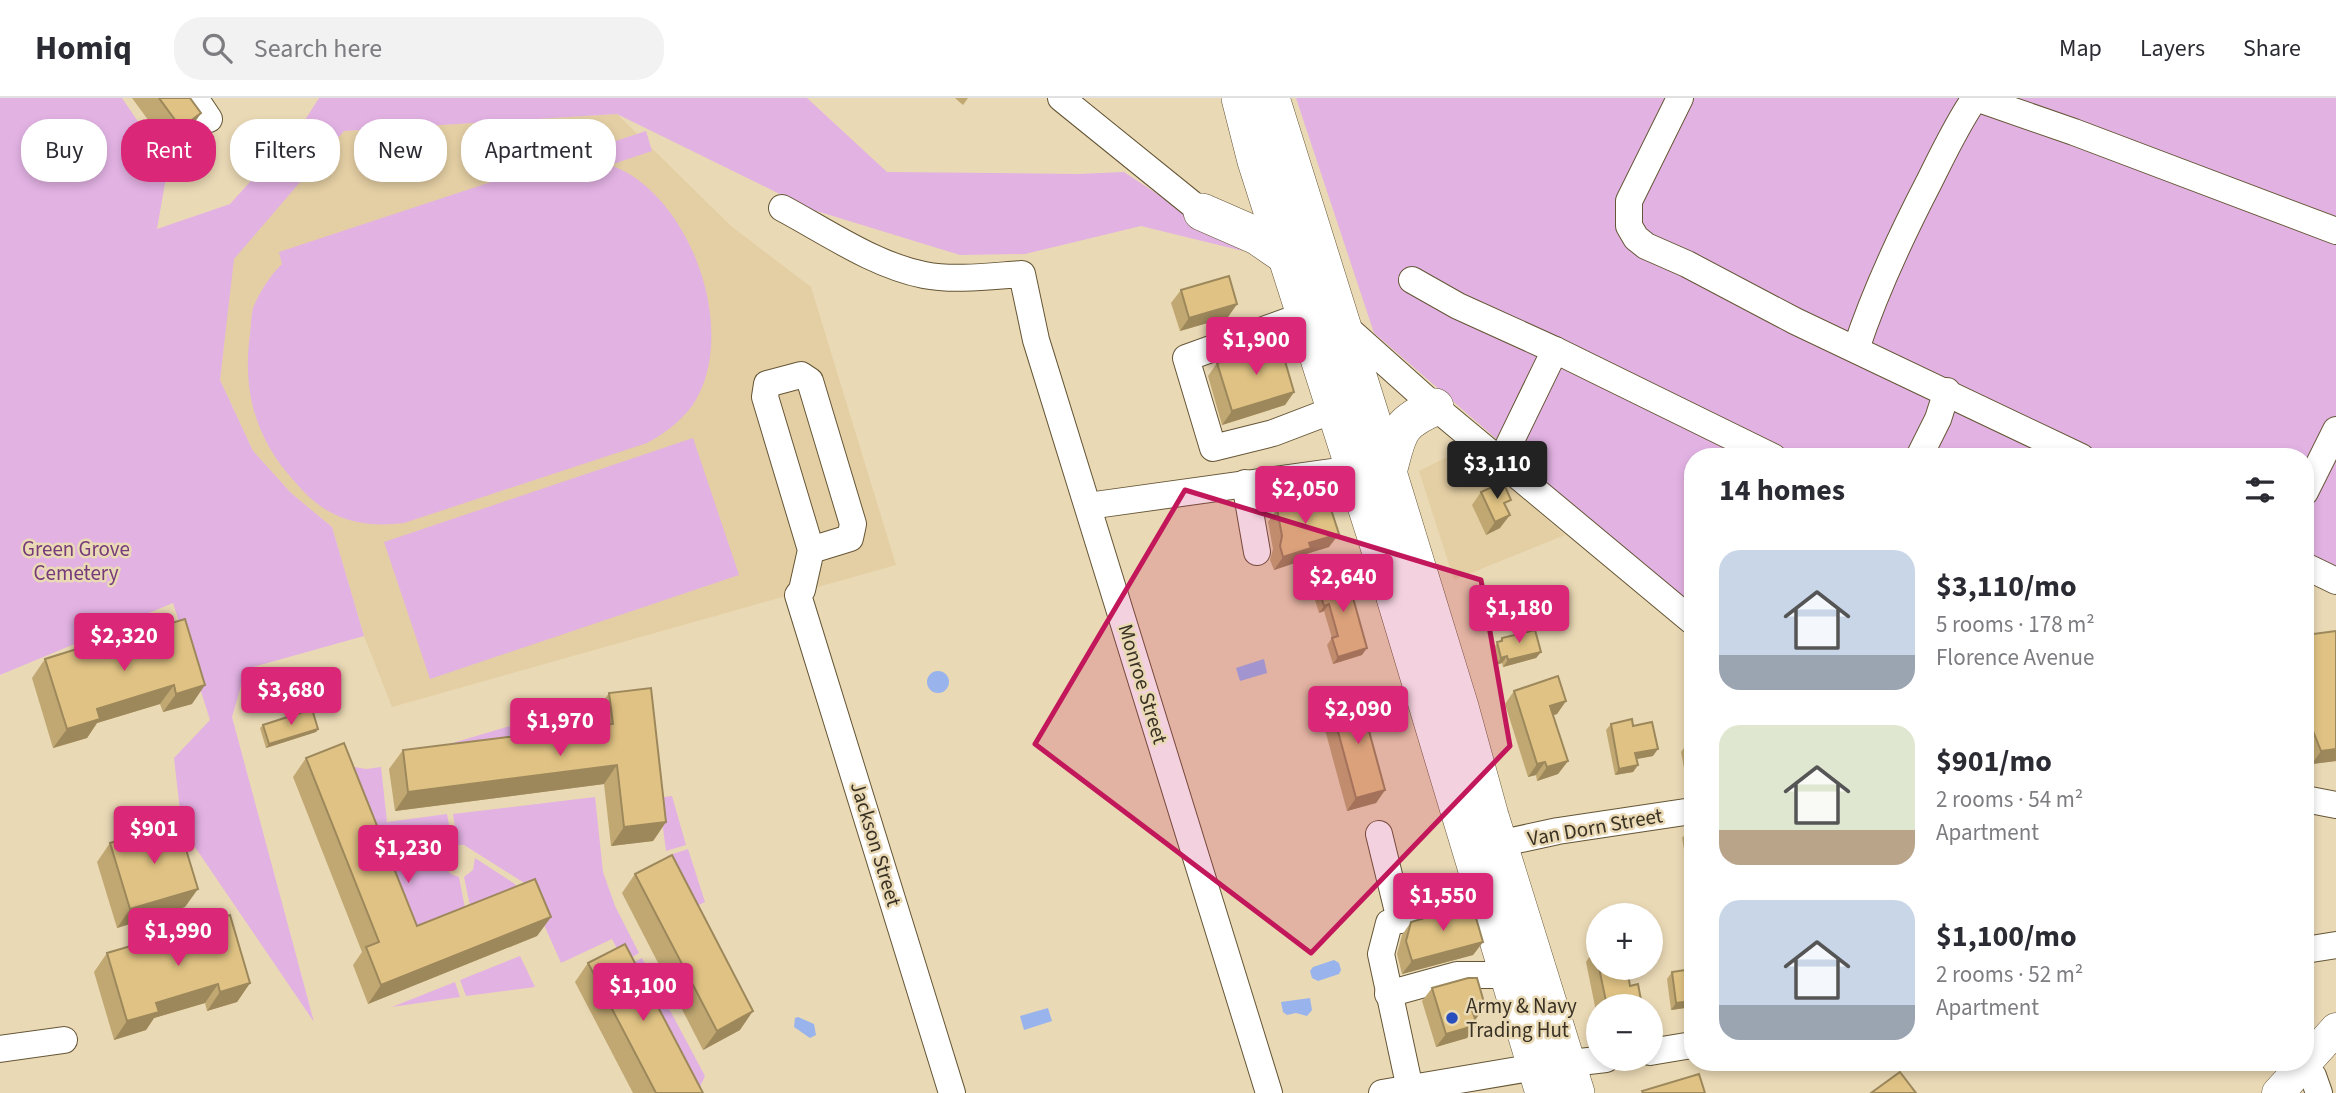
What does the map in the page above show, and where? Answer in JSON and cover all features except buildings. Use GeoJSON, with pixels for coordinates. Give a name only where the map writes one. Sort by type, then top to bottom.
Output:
{"type":"FeatureCollection","features":[{"type":"Feature","properties":{"kind":"highway"},"geometry":{"type":"LineString","coordinates":[[1240,98],[1256,161],[1336,410],[1371,470],[1498,844],[1556,1080]]}},
{"type":"Feature","properties":{"kind":"highway"},"geometry":{"type":"LineString","coordinates":[[1271,98],[1342,323],[1371,470],[1484,894],[1509,975],[1556,1080]]}},
{"type":"Feature","properties":{"kind":"highway"},"geometry":{"type":"LineString","coordinates":[[1202,212],[1232,199],[1240,192],[1250,179],[1256,161]]}},
{"type":"Feature","properties":{"kind":"highway"},"geometry":{"type":"LineString","coordinates":[[1202,212],[1257,236],[1286,256]]}},
{"type":"Feature","properties":{"kind":"highway"},"geometry":{"type":"LineString","coordinates":[[1371,470],[1397,440],[1408,420],[1435,407]]}},
{"type":"Feature","properties":{"kind":"main road"},"geometry":{"type":"LineString","coordinates":[[2314,1054],[2336,1029]]}},
{"type":"Feature","properties":{"kind":"main road"},"geometry":{"type":"LineString","coordinates":[[2278,1093],[2298,1071]]}},
{"type":"Feature","properties":{"kind":"street"},"geometry":{"type":"LineString","coordinates":[[1061,98],[1202,212]]}},
{"type":"Feature","properties":{"kind":"street"},"geometry":{"type":"LineString","coordinates":[[1680,98],[1629,201],[1629,226],[1636,238],[1646,246],[2063,448]]}},
{"type":"Feature","properties":{"kind":"street"},"geometry":{"type":"LineString","coordinates":[[1856,349],[1915,209],[1963,116],[1976,98],[2336,231]]}},
{"type":"Feature","properties":{"kind":"street","name":"Monroe Street"},"geometry":{"type":"LineString","coordinates":[[782,208],[883,262],[925,276],[982,277],[1022,274],[1037,340],[1269,1093]]}},
{"type":"Feature","properties":{"kind":"street"},"geometry":{"type":"LineString","coordinates":[[1412,280],[1458,306],[1754,448]]}},
{"type":"Feature","properties":{"kind":"street"},"geometry":{"type":"LineString","coordinates":[[1215,487],[1213,447],[1186,358],[1305,315]]}},
{"type":"Feature","properties":{"kind":"street"},"geometry":{"type":"LineString","coordinates":[[1342,323],[1435,407],[1684,614]]}},
{"type":"Feature","properties":{"kind":"street"},"geometry":{"type":"LineString","coordinates":[[1501,461],[1555,351]]}},
{"type":"Feature","properties":{"kind":"street"},"geometry":{"type":"LineString","coordinates":[[801,375],[810,381],[853,524],[850,538],[811,550],[765,397],[767,384],[801,375]]}},
{"type":"Feature","properties":{"kind":"street"},"geometry":{"type":"LineString","coordinates":[[1924,448],[1938,419],[1947,391]]}},
{"type":"Feature","properties":{"kind":"street"},"geometry":{"type":"LineString","coordinates":[[1213,447],[1273,433],[1336,410]]}},
{"type":"Feature","properties":{"kind":"street"},"geometry":{"type":"LineString","coordinates":[[2314,474],[2336,430]]}},
{"type":"Feature","properties":{"kind":"street"},"geometry":{"type":"LineString","coordinates":[[1088,506],[1245,483],[1371,470]]}},
{"type":"Feature","properties":{"kind":"street"},"geometry":{"type":"LineString","coordinates":[[1245,483],[1256,552]]}},
{"type":"Feature","properties":{"kind":"street","name":"Jackson Street"},"geometry":{"type":"LineString","coordinates":[[811,550],[802,590],[798,595],[952,1093]]}},
{"type":"Feature","properties":{"kind":"street"},"geometry":{"type":"LineString","coordinates":[[2314,570],[2336,581]]}},
{"type":"Feature","properties":{"kind":"street"},"geometry":{"type":"LineString","coordinates":[[2314,801],[2336,805]]}},
{"type":"Feature","properties":{"kind":"street","name":"Van Dorn Street"},"geometry":{"type":"LineString","coordinates":[[1498,844],[1558,831],[1684,812]]}},
{"type":"Feature","properties":{"kind":"street"},"geometry":{"type":"LineString","coordinates":[[1379,834],[1400,919]]}},
{"type":"Feature","properties":{"kind":"street"},"geometry":{"type":"LineString","coordinates":[[1410,1089],[1381,954],[1389,923],[1484,894]]}},
{"type":"Feature","properties":{"kind":"street"},"geometry":{"type":"LineString","coordinates":[[2314,949],[2336,945]]}},
{"type":"Feature","properties":{"kind":"street"},"geometry":{"type":"LineString","coordinates":[[1388,993],[1457,975],[1509,975]]}},
{"type":"Feature","properties":{"kind":"street"},"geometry":{"type":"LineString","coordinates":[[0,1049],[64,1040]]}},
{"type":"Feature","properties":{"kind":"street"},"geometry":{"type":"LineString","coordinates":[[1663,1050],[1684,1046]]}},
{"type":"Feature","properties":{"kind":"street"},"geometry":{"type":"LineString","coordinates":[[1382,1093],[1556,1080],[1586,1067]]}},
{"type":"Feature","properties":{"kind":"street"},"geometry":{"type":"LineString","coordinates":[[2309,1071],[2319,1093]]}},
{"type":"Feature","properties":{"kind":"highlighted area"},"geometry":{"type":"Polygon","coordinates":[[[1185,490],[1481,580],[1510,746],[1311,953],[1035,744],[1185,490]]]}},
{"type":"Feature","properties":{"kind":"shaded area"},"geometry":{"type":"Polygon","coordinates":[[[617,114],[731,226],[811,287],[896,565],[392,707],[364,636],[332,527],[291,493],[253,451],[220,380],[233,259],[300,182],[340,182],[340,136],[344,131],[354,130],[354,182],[447,182],[447,125],[461,124],[461,182],[616,182],[616,119],[537,119],[617,114]]]}},
{"type":"Feature","properties":{"kind":"shaded area"},"geometry":{"type":"Polygon","coordinates":[[[1465,448],[1565,535],[1454,580],[1419,471],[1465,448]]]}},
{"type":"Feature","properties":{"kind":"green space","name":"Green Grove Cemetery"},"geometry":{"type":"Polygon","coordinates":[[[0,98],[122,98],[136,119],[121,119],[121,182],[165,182],[157,229],[230,204],[250,182],[300,182],[234,259],[220,380],[253,451],[291,493],[332,527],[364,636],[246,669],[232,717],[314,1022],[182,828],[174,758],[210,720],[173,603],[0,675],[0,98]]]}},
{"type":"Feature","properties":{"kind":"green space"},"geometry":{"type":"Polygon","coordinates":[[[319,98],[807,98],[887,172],[1124,172],[1243,251],[1141,226],[1025,254],[960,255],[810,209],[617,114],[537,119],[461,119],[461,124],[447,125],[447,119],[354,119],[354,130],[344,131],[340,136],[340,119],[306,119],[319,98]]]}},
{"type":"Feature","properties":{"kind":"green space"},"geometry":{"type":"Polygon","coordinates":[[[1296,98],[2336,98],[2336,585],[2314,574],[2314,448],[1684,448],[1684,601],[1374,333],[1296,98]]]}},
{"type":"Feature","properties":{"kind":"green space"},"geometry":{"type":"Polygon","coordinates":[[[646,131],[652,151],[616,163],[616,141],[646,131]]]}},
{"type":"Feature","properties":{"kind":"green space"},"geometry":{"type":"Polygon","coordinates":[[[616,168],[639,180],[664,204],[684,235],[700,269],[709,306],[711,342],[706,376],[692,406],[666,432],[647,443],[404,523],[353,521],[330,512],[299,487],[270,449],[255,414],[248,375],[252,311],[266,284],[282,264],[279,252],[491,182],[616,182],[616,168]]]}},
{"type":"Feature","properties":{"kind":"green space"},"geometry":{"type":"Polygon","coordinates":[[[693,438],[739,575],[430,679],[384,542],[693,438]]]}},
{"type":"Feature","properties":{"kind":"green space"},"geometry":{"type":"Polygon","coordinates":[[[584,703],[588,735],[526,742],[524,721],[584,703]]]}},
{"type":"Feature","properties":{"kind":"green space"},"geometry":{"type":"Polygon","coordinates":[[[517,724],[521,742],[412,755],[517,724]]]}},
{"type":"Feature","properties":{"kind":"green space"},"geometry":{"type":"Polygon","coordinates":[[[349,766],[366,769],[381,767],[387,822],[447,814],[453,846],[444,858],[450,873],[459,877],[465,908],[410,930],[349,766]]]}},
{"type":"Feature","properties":{"kind":"green space"},"geometry":{"type":"Polygon","coordinates":[[[672,796],[686,845],[666,851],[659,798],[672,796]]]}},
{"type":"Feature","properties":{"kind":"green space"},"geometry":{"type":"Polygon","coordinates":[[[595,797],[603,872],[615,906],[639,953],[624,962],[612,939],[561,963],[526,884],[464,845],[458,845],[453,814],[595,797]]]}},
{"type":"Feature","properties":{"kind":"green space"},"geometry":{"type":"Polygon","coordinates":[[[688,849],[705,902],[690,909],[668,865],[667,856],[688,849]]]}},
{"type":"Feature","properties":{"kind":"green space"},"geometry":{"type":"Polygon","coordinates":[[[475,858],[517,888],[470,906],[464,877],[473,870],[475,858]]]}},
{"type":"Feature","properties":{"kind":"green space"},"geometry":{"type":"Polygon","coordinates":[[[520,956],[535,987],[466,996],[460,980],[520,956]]]}},
{"type":"Feature","properties":{"kind":"green space"},"geometry":{"type":"Polygon","coordinates":[[[642,958],[705,1076],[697,1093],[627,966],[642,958]]]}},
{"type":"Feature","properties":{"kind":"green space"},"geometry":{"type":"Polygon","coordinates":[[[455,982],[460,997],[392,1007],[455,982]]]}},
{"type":"Feature","properties":{"kind":"water"},"geometry":{"type":"Polygon","coordinates":[[[1264,659],[1267,673],[1240,681],[1236,668],[1264,659]]]}},
{"type":"Feature","properties":{"kind":"water"},"geometry":{"type":"Polygon","coordinates":[[[938,671],[946,674],[949,682],[946,690],[938,693],[930,690],[927,682],[930,674],[938,671]]]}},
{"type":"Feature","properties":{"kind":"water"},"geometry":{"type":"Polygon","coordinates":[[[1334,960],[1339,963],[1339,974],[1318,981],[1312,978],[1310,971],[1313,967],[1334,960]]]}},
{"type":"Feature","properties":{"kind":"water"},"geometry":{"type":"Polygon","coordinates":[[[1310,998],[1312,1010],[1307,1016],[1296,1013],[1287,1015],[1283,1012],[1281,1002],[1310,998]]]}},
{"type":"Feature","properties":{"kind":"water"},"geometry":{"type":"Polygon","coordinates":[[[1048,1008],[1052,1021],[1024,1030],[1020,1016],[1048,1008]]]}},
{"type":"Feature","properties":{"kind":"water"},"geometry":{"type":"Polygon","coordinates":[[[795,1018],[814,1024],[816,1035],[810,1038],[794,1027],[795,1018]]]}},
{"type":"Feature","properties":{"kind":"place","name":"Army & Navy Trading Hut"},"geometry":{"type":"Point","coordinates":[1452,1018]}}]}
